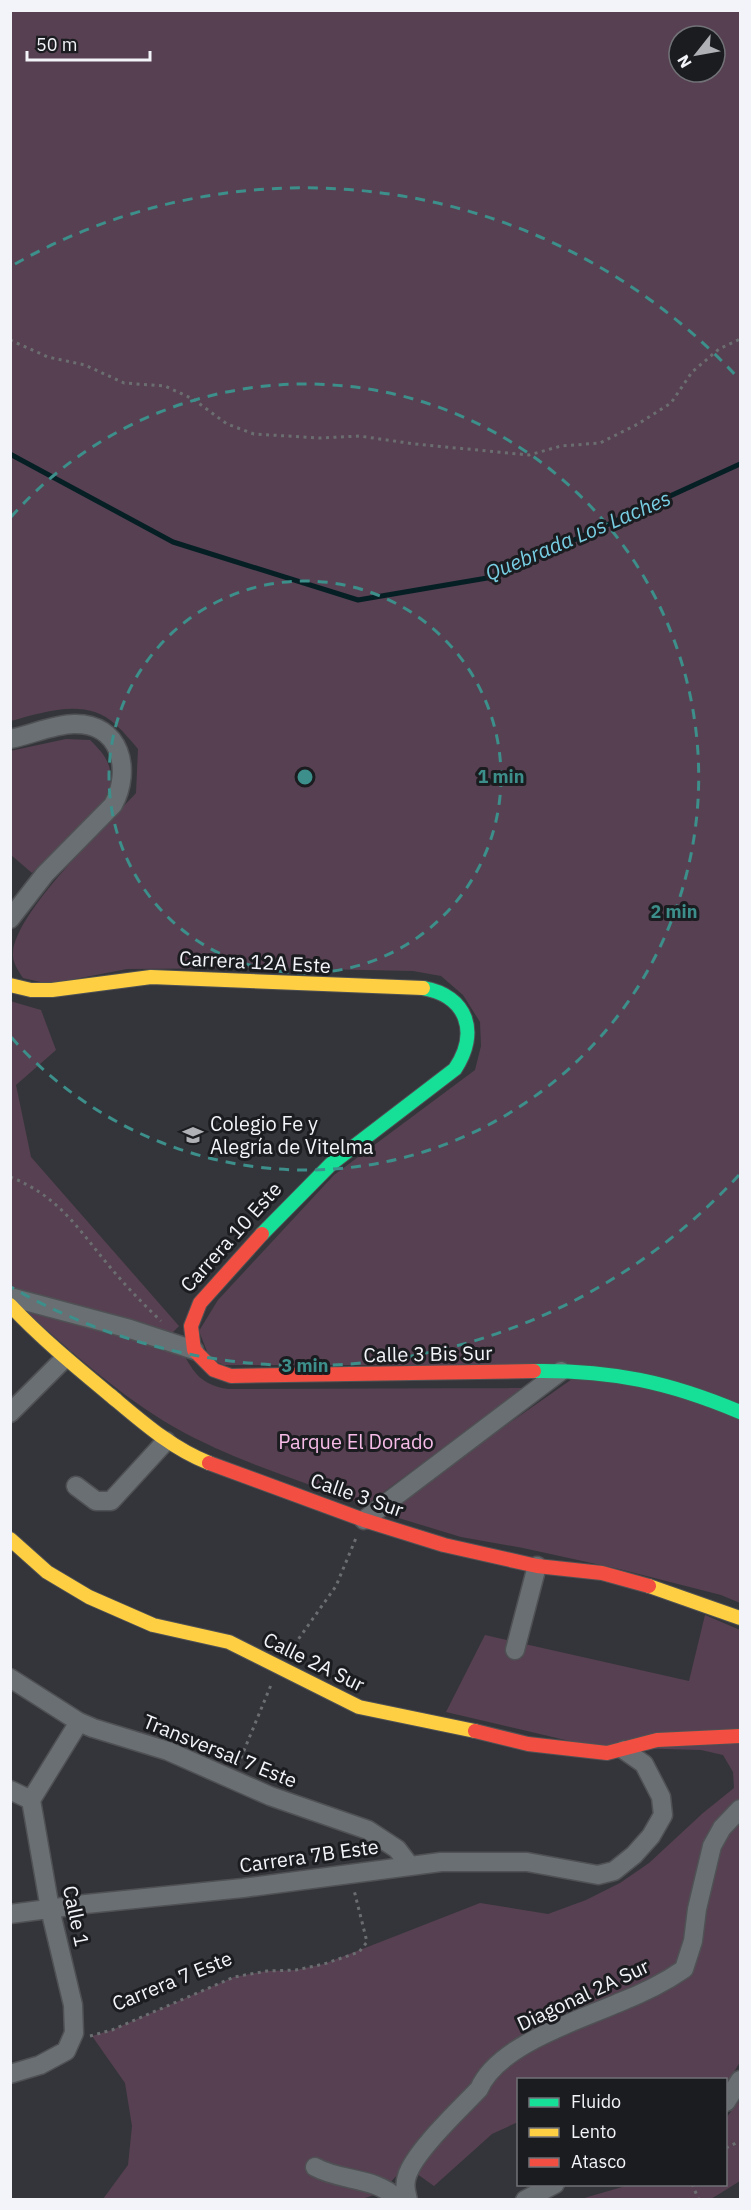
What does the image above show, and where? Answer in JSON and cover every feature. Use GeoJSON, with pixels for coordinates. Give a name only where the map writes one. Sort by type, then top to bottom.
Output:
{"type":"FeatureCollection","features":[{"type":"Feature","properties":{"kind":"street"},"geometry":{"type":"LineString","coordinates":[[10,739],[76,723],[92,726],[106,735],[117,747],[123,764],[118,795],[106,813],[45,874],[10,919]]}},
{"type":"Feature","properties":{"kind":"street","name":"Carrera 12A Este"},"geometry":{"type":"LineString","coordinates":[[10,985],[50,991],[123,979],[151,977],[425,988],[448,996],[460,1008],[467,1023],[468,1040]]}},
{"type":"Feature","properties":{"kind":"street","name":"Carrera 10 Este"},"geometry":{"type":"LineString","coordinates":[[194,1350],[190,1326],[195,1310],[205,1296],[282,1212],[331,1164],[455,1069],[464,1055],[468,1040]]}},
{"type":"Feature","properties":{"kind":"street"},"geometry":{"type":"LineString","coordinates":[[10,1297],[130,1329],[194,1350]]}},
{"type":"Feature","properties":{"kind":"street","name":"Calle 3 Sur"},"geometry":{"type":"LineString","coordinates":[[10,1305],[64,1359],[166,1441],[191,1456],[364,1520],[444,1545],[537,1566],[602,1573],[668,1591],[741,1618]]}},
{"type":"Feature","properties":{"kind":"street","name":"Calle 3 Bis Sur"},"geometry":{"type":"LineString","coordinates":[[194,1350],[214,1370],[222,1374],[241,1376],[561,1371],[608,1373],[659,1382],[708,1397],[741,1412]]}},
{"type":"Feature","properties":{"kind":"street"},"geometry":{"type":"LineString","coordinates":[[10,1413],[64,1359]]}},
{"type":"Feature","properties":{"kind":"street"},"geometry":{"type":"LineString","coordinates":[[364,1520],[561,1371]]}},
{"type":"Feature","properties":{"kind":"street"},"geometry":{"type":"LineString","coordinates":[[76,1486],[96,1501],[111,1502],[166,1441]]}},
{"type":"Feature","properties":{"kind":"street","name":"Calle 2A Sur"},"geometry":{"type":"LineString","coordinates":[[10,1539],[47,1572],[89,1597],[153,1625],[229,1642],[336,1697],[372,1710],[438,1722],[528,1744],[607,1753],[624,1750]]}},
{"type":"Feature","properties":{"kind":"street"},"geometry":{"type":"LineString","coordinates":[[515,1650],[537,1566]]}},
{"type":"Feature","properties":{"kind":"street","name":"Transversal 7 Este"},"geometry":{"type":"LineString","coordinates":[[10,1678],[79,1722],[168,1751],[270,1796],[368,1830],[397,1849],[410,1866]]}},
{"type":"Feature","properties":{"kind":"street"},"geometry":{"type":"LineString","coordinates":[[10,1790],[31,1800],[79,1722]]}},
{"type":"Feature","properties":{"kind":"street"},"geometry":{"type":"LineString","coordinates":[[624,1750],[657,1740],[741,1736]]}},
{"type":"Feature","properties":{"kind":"street","name":"Carrera 7B Este"},"geometry":{"type":"LineString","coordinates":[[10,1914],[243,1888],[441,1862],[527,1862],[598,1875],[614,1871],[634,1855],[651,1836],[663,1815],[661,1797],[644,1764],[624,1750]]}},
{"type":"Feature","properties":{"kind":"street","name":"Calle 1"},"geometry":{"type":"LineString","coordinates":[[31,1800],[50,1909],[73,2005],[74,2033],[71,2042]]}},
{"type":"Feature","properties":{"kind":"street","name":"Diagonal 2A Sur"},"geometry":{"type":"LineString","coordinates":[[408,2199],[405,2188],[411,2166],[479,2088],[495,2066],[533,2040],[599,2009],[652,1988],[684,1969],[693,1941],[712,1846],[722,1828],[741,1809]]}},
{"type":"Feature","properties":{"kind":"street"},"geometry":{"type":"LineString","coordinates":[[10,2074],[56,2057],[66,2051],[71,2042]]}},
{"type":"Feature","properties":{"kind":"street"},"geometry":{"type":"LineString","coordinates":[[727,2101],[741,2080]]}},
{"type":"Feature","properties":{"kind":"street"},"geometry":{"type":"LineString","coordinates":[[315,2167],[328,2175],[369,2182],[388,2190],[399,2199]]}},
{"type":"Feature","properties":{"kind":"street"},"geometry":{"type":"LineString","coordinates":[[525,2199],[551,2186]]}},
{"type":"Feature","properties":{"kind":"path"},"geometry":{"type":"LineString","coordinates":[[10,340],[48,357],[85,365],[124,383],[165,386],[193,399],[227,424],[254,434],[320,438],[359,436],[529,455],[561,446],[600,443],[638,424],[671,403],[692,372],[719,349],[741,339]]}},
{"type":"Feature","properties":{"kind":"path"},"geometry":{"type":"LineString","coordinates":[[10,1177],[46,1196],[68,1214],[123,1282],[163,1322]]}},
{"type":"Feature","properties":{"kind":"path"},"geometry":{"type":"LineString","coordinates":[[232,1779],[279,1667],[336,1586],[364,1520]]}},
{"type":"Feature","properties":{"kind":"path","name":"Carrera 7 Este"},"geometry":{"type":"LineString","coordinates":[[71,2042],[112,2030],[234,1977],[267,1971],[310,1968],[359,1952],[367,1942],[350,1874]]}},
{"type":"Feature","properties":{"kind":"path"},"geometry":{"type":"LineString","coordinates":[[727,2148],[741,2141]]}},
{"type":"Feature","properties":{"kind":"green space"},"geometry":{"type":"Polygon","coordinates":[[[11,11],[740,11],[740,1603],[721,1595],[619,1569],[461,1537],[392,1516],[391,1506],[592,1365],[224,1365],[210,1359],[199,1331],[218,1300],[334,1175],[475,1070],[481,1046],[480,1022],[463,995],[441,976],[413,971],[267,968],[127,969],[49,984],[23,978],[16,966],[13,953],[18,936],[29,915],[64,870],[136,793],[138,749],[105,716],[79,709],[38,714],[11,721],[11,11]]]}},
{"type":"Feature","properties":{"kind":"green space"},"geometry":{"type":"Polygon","coordinates":[[[66,739],[90,740],[93,743],[107,762],[110,770],[110,784],[105,798],[83,827],[32,873],[11,855],[10,751],[66,739]]]}},
{"type":"Feature","properties":{"kind":"green space"},"geometry":{"type":"Polygon","coordinates":[[[10,1001],[41,1010],[56,1050],[16,1085],[31,1157],[179,1326],[170,1335],[11,1289],[10,1001]]]}},
{"type":"Feature","properties":{"kind":"green space","name":"Parque El Dorado"},"geometry":{"type":"Polygon","coordinates":[[[25,1311],[182,1351],[200,1377],[212,1385],[228,1389],[524,1388],[366,1505],[244,1460],[174,1427],[115,1387],[25,1311]]]}},
{"type":"Feature","properties":{"kind":"green space"},"geometry":{"type":"Polygon","coordinates":[[[705,1615],[740,1630],[740,2062],[727,2083],[727,2078],[517,2078],[517,2122],[492,2134],[434,2186],[406,2166],[380,2193],[362,2199],[103,2199],[128,2165],[132,2126],[125,2083],[92,2036],[112,2030],[234,1977],[267,1971],[296,1970],[324,1964],[480,1903],[548,1914],[586,1900],[620,1883],[649,1863],[734,1788],[733,1772],[723,1755],[701,1750],[595,1747],[446,1712],[485,1635],[689,1681],[705,1615]]]}},
{"type":"Feature","properties":{"kind":"green space"},"geometry":{"type":"Polygon","coordinates":[[[740,2100],[740,2181],[711,2199],[581,2199],[626,2186],[727,2186],[727,2117],[740,2100]]]}},
{"type":"Feature","properties":{"kind":"waterway","name":"Quebrada Los Laches"},"geometry":{"type":"LineString","coordinates":[[10,454],[173,542],[358,600],[493,577],[740,464]]}},
{"type":"Feature","properties":{"kind":"traffic: fast"},"geometry":{"type":"LineString","coordinates":[[262,1234],[331,1164],[455,1069],[466,1042],[465,1018],[450,999],[438,992],[423,988]]}},
{"type":"Feature","properties":{"kind":"traffic: fast"},"geometry":{"type":"LineString","coordinates":[[534,1371],[589,1373],[640,1380],[689,1393],[740,1412]]}},
{"type":"Feature","properties":{"kind":"traffic: slow"},"geometry":{"type":"LineString","coordinates":[[10,985],[31,990],[52,990],[151,977],[423,988]]}},
{"type":"Feature","properties":{"kind":"traffic: slow"},"geometry":{"type":"LineString","coordinates":[[10,1305],[58,1352],[145,1424],[182,1450],[209,1463]]}},
{"type":"Feature","properties":{"kind":"traffic: slow"},"geometry":{"type":"LineString","coordinates":[[10,1539],[47,1572],[89,1597],[153,1625],[229,1642],[359,1707],[475,1731]]}},
{"type":"Feature","properties":{"kind":"traffic: slow"},"geometry":{"type":"LineString","coordinates":[[649,1586],[740,1618]]}},
{"type":"Feature","properties":{"kind":"traffic: jam"},"geometry":{"type":"LineString","coordinates":[[262,1234],[200,1303],[191,1326],[194,1350],[214,1370],[231,1376],[534,1371]]}},
{"type":"Feature","properties":{"kind":"traffic: jam"},"geometry":{"type":"LineString","coordinates":[[209,1463],[364,1520],[444,1545],[537,1566],[602,1573],[649,1586]]}},
{"type":"Feature","properties":{"kind":"traffic: jam"},"geometry":{"type":"LineString","coordinates":[[475,1731],[528,1744],[607,1753],[657,1740],[740,1736]]}},
{"type":"Feature","properties":{"kind":"place","name":"Colegio Fe y Alegría de Vitelma"},"geometry":{"type":"Point","coordinates":[193,1135]}}]}
